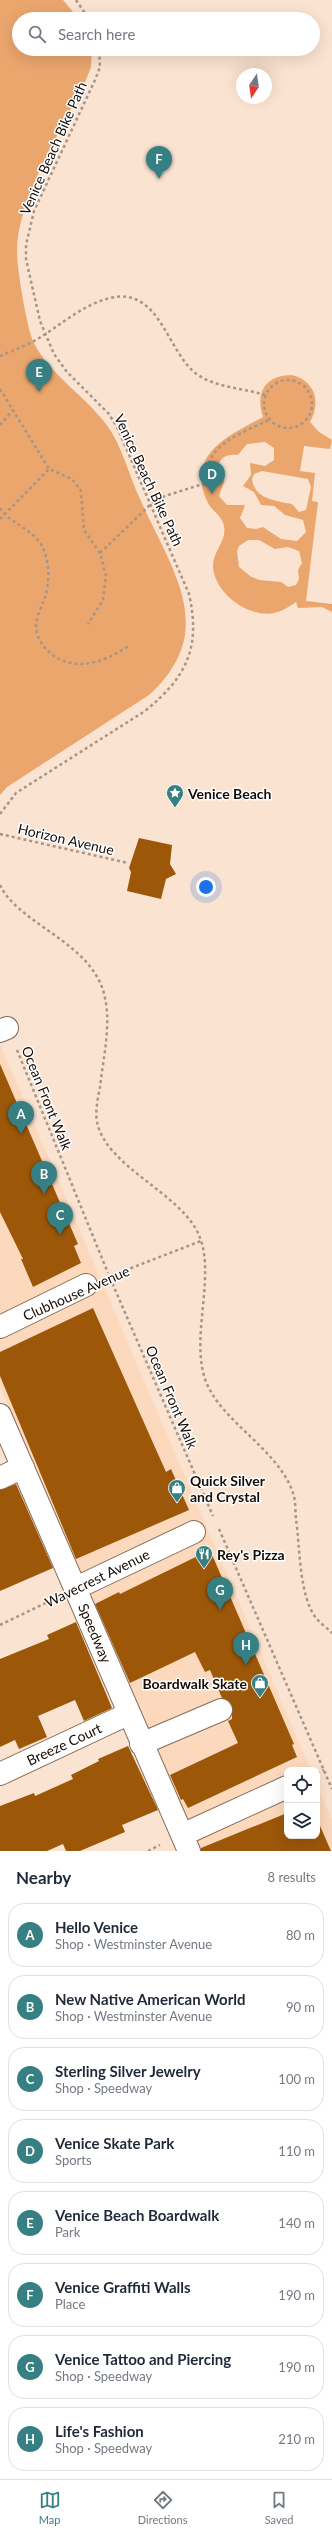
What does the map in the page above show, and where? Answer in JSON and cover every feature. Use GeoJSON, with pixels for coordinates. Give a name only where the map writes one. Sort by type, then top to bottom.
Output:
{"type":"FeatureCollection","features":[{"type":"Feature","properties":{"kind":"street","name":"Clubhouse Avenue"},"geometry":{"type":"LineString","coordinates":[[0,1327],[86,1285]]}},
{"type":"Feature","properties":{"kind":"street","name":"Speedway"},"geometry":{"type":"LineString","coordinates":[[0,1415],[76,1588],[141,1744],[186,1843]]}},
{"type":"Feature","properties":{"kind":"street"},"geometry":{"type":"LineString","coordinates":[[0,1478],[23,1467]]}},
{"type":"Feature","properties":{"kind":"street","name":"Wavecrest Avenue"},"geometry":{"type":"LineString","coordinates":[[76,1588],[194,1532]]}},
{"type":"Feature","properties":{"kind":"street"},"geometry":{"type":"LineString","coordinates":[[141,1744],[220,1710]]}},
{"type":"Feature","properties":{"kind":"street","name":"Breeze Court"},"geometry":{"type":"LineString","coordinates":[[0,1774],[128,1714]]}},
{"type":"Feature","properties":{"kind":"street"},"geometry":{"type":"LineString","coordinates":[[186,1843],[284,1789]]}},
{"type":"Feature","properties":{"kind":"path"},"geometry":{"type":"LineString","coordinates":[[76,0],[84,12]]}},
{"type":"Feature","properties":{"kind":"path","name":"Venice Beach Bike Path"},"geometry":{"type":"LineString","coordinates":[[0,814],[16,792],[151,706],[178,679],[188,660],[194,639],[192,608],[180,570],[151,504],[109,414],[67,372],[44,334],[27,273],[27,238],[40,196],[95,80],[100,67],[99,56]]}},
{"type":"Feature","properties":{"kind":"path"},"geometry":{"type":"LineString","coordinates":[[0,356],[44,334],[73,314],[109,298],[121,296],[150,308],[162,322],[188,367],[200,375],[238,390],[265,395]]}},
{"type":"Feature","properties":{"kind":"path"},"geometry":{"type":"LineString","coordinates":[[290,380],[304,386],[312,400],[310,415],[299,426],[284,429],[269,420],[263,405],[265,395],[274,384],[290,380]]}},
{"type":"Feature","properties":{"kind":"path"},"geometry":{"type":"LineString","coordinates":[[0,389],[49,469],[72,479],[81,491],[84,530],[100,553],[106,576],[104,594],[88,624]]}},
{"type":"Feature","properties":{"kind":"path"},"geometry":{"type":"LineString","coordinates":[[0,424],[13,410]]}},
{"type":"Feature","properties":{"kind":"path"},"geometry":{"type":"LineString","coordinates":[[100,553],[151,504],[165,496],[206,484],[207,467],[221,445],[269,420]]}},
{"type":"Feature","properties":{"kind":"path"},"geometry":{"type":"LineString","coordinates":[[0,519],[5,516],[49,469]]}},
{"type":"Feature","properties":{"kind":"path"},"geometry":{"type":"LineString","coordinates":[[0,508],[5,516],[28,529],[42,546],[48,568],[48,584],[36,626],[44,647],[59,660],[68,663],[87,664],[112,657],[130,646]]}},
{"type":"Feature","properties":{"kind":"path","name":"Horizon Avenue"},"geometry":{"type":"LineString","coordinates":[[0,834],[128,863]]}},
{"type":"Feature","properties":{"kind":"path"},"geometry":{"type":"LineString","coordinates":[[0,885],[18,908],[74,948],[96,975],[105,995],[107,1014],[97,1109],[100,1128],[112,1151],[175,1205],[196,1229],[204,1254],[200,1358],[206,1381],[217,1399],[281,1468],[293,1494],[305,1594],[315,1617],[332,1633]]}},
{"type":"Feature","properties":{"kind":"path","name":"Ocean Front Walk"},"geometry":{"type":"LineString","coordinates":[[4,1029],[332,1789]]}},
{"type":"Feature","properties":{"kind":"path","name":"Clubhouse Avenue"},"geometry":{"type":"LineString","coordinates":[[86,1285],[201,1241]]}},
{"type":"Feature","properties":{"kind":"path","name":"Wavecrest Avenue"},"geometry":{"type":"LineString","coordinates":[[0,1624],[76,1588]]}},
{"type":"Feature","properties":{"kind":"path"},"geometry":{"type":"LineString","coordinates":[[320,1772],[324,1770]]}},
{"type":"Feature","properties":{"kind":"shaded area"},"geometry":{"type":"Polygon","coordinates":[[[0,0],[63,0],[73,12],[12,12],[12,56],[92,56],[91,67],[85,82],[42,166],[24,211],[19,233],[17,261],[25,312],[33,341],[39,352],[57,374],[106,424],[117,441],[136,490],[176,576],[183,600],[186,623],[182,647],[170,671],[149,695],[7,787],[0,795],[0,0]]]}},
{"type":"Feature","properties":{"kind":"shaded area"},"geometry":{"type":"Polygon","coordinates":[[[292,375],[300,378],[311,387],[314,394],[315,407],[310,422],[319,432],[332,440],[330,449],[304,446],[300,471],[315,473],[312,501],[318,502],[306,601],[332,604],[332,612],[322,607],[298,608],[296,602],[285,609],[274,613],[264,614],[254,612],[234,602],[219,585],[215,576],[213,566],[215,556],[224,536],[224,526],[221,519],[207,501],[202,485],[202,471],[206,459],[214,448],[225,439],[263,417],[260,400],[264,387],[275,378],[292,375]],[[265,442],[247,444],[238,455],[228,455],[221,460],[218,467],[224,482],[219,496],[227,505],[245,505],[240,518],[247,528],[256,529],[263,527],[281,539],[297,541],[306,532],[303,520],[285,515],[274,506],[261,505],[254,492],[243,486],[251,475],[250,463],[265,466],[274,460],[274,448],[265,442]],[[262,471],[254,474],[252,479],[254,486],[262,495],[273,500],[292,504],[299,512],[306,510],[311,487],[308,479],[262,471]],[[248,540],[239,546],[237,551],[239,567],[250,576],[259,580],[281,582],[288,587],[296,585],[299,579],[298,570],[302,563],[299,551],[288,547],[275,549],[259,540],[248,540]]]}},
{"type":"Feature","properties":{"kind":"shaded area"},"geometry":{"type":"Polygon","coordinates":[[[0,1044],[310,1767],[284,1767],[284,1839],[320,1839],[320,1792],[332,1820],[332,1851],[202,1851],[0,1387],[0,1044]]]}},
{"type":"Feature","properties":{"kind":"building"},"geometry":{"type":"Polygon","coordinates":[[[139,838],[172,845],[170,864],[176,874],[166,879],[161,899],[127,891],[131,872],[129,868],[139,838]]]}},
{"type":"Feature","properties":{"kind":"building"},"geometry":{"type":"Polygon","coordinates":[[[0,1064],[78,1244],[74,1246],[81,1263],[33,1287],[21,1259],[23,1259],[0,1212],[0,1064]]]}},
{"type":"Feature","properties":{"kind":"building"},"geometry":{"type":"Polygon","coordinates":[[[93,1308],[166,1472],[171,1469],[189,1510],[76,1559],[0,1376],[0,1352],[93,1308]]]}},
{"type":"Feature","properties":{"kind":"building"},"geometry":{"type":"Polygon","coordinates":[[[16,1484],[53,1568],[0,1591],[0,1490],[16,1484]]]}},
{"type":"Feature","properties":{"kind":"building"},"geometry":{"type":"Polygon","coordinates":[[[210,1550],[294,1744],[292,1745],[297,1757],[188,1808],[183,1799],[181,1800],[170,1775],[238,1743],[228,1721],[232,1719],[232,1705],[222,1698],[210,1670],[205,1672],[195,1652],[130,1683],[95,1604],[119,1592],[120,1594],[210,1550]]]}},
{"type":"Feature","properties":{"kind":"building"},"geometry":{"type":"Polygon","coordinates":[[[76,1622],[112,1708],[84,1721],[75,1700],[38,1716],[47,1737],[19,1749],[15,1740],[0,1747],[0,1659],[49,1639],[47,1635],[76,1622]]]}},
{"type":"Feature","properties":{"kind":"building"},"geometry":{"type":"Polygon","coordinates":[[[128,1746],[158,1810],[122,1825],[125,1832],[80,1851],[66,1851],[63,1844],[47,1851],[0,1851],[0,1806],[34,1793],[35,1796],[73,1779],[71,1775],[99,1761],[98,1759],[128,1746]]]}},
{"type":"Feature","properties":{"kind":"building"},"geometry":{"type":"Polygon","coordinates":[[[284,1814],[284,1839],[320,1839],[320,1826],[331,1851],[201,1851],[201,1848],[284,1814]]]}},
{"type":"Feature","properties":{"kind":"place","name":"Venice Graffiti Walls"},"geometry":{"type":"Point","coordinates":[159,179]}},
{"type":"Feature","properties":{"kind":"place","name":"Venice Beach Boardwalk"},"geometry":{"type":"Point","coordinates":[39,392]}},
{"type":"Feature","properties":{"kind":"place","name":"Venice Skate Park"},"geometry":{"type":"Point","coordinates":[212,494]}},
{"type":"Feature","properties":{"kind":"place","name":"Venice Beach"},"geometry":{"type":"Point","coordinates":[175,808]}},
{"type":"Feature","properties":{"kind":"place","name":"Hello Venice"},"geometry":{"type":"Point","coordinates":[21,1134]}},
{"type":"Feature","properties":{"kind":"place","name":"New Native American World"},"geometry":{"type":"Point","coordinates":[44,1194]}},
{"type":"Feature","properties":{"kind":"place","name":"Sterling Silver Jewelry"},"geometry":{"type":"Point","coordinates":[60,1235]}},
{"type":"Feature","properties":{"kind":"place","name":"Quick Silver and Crystal"},"geometry":{"type":"Point","coordinates":[177,1503]}},
{"type":"Feature","properties":{"kind":"place","name":"Rey's Pizza"},"geometry":{"type":"Point","coordinates":[204,1569]}},
{"type":"Feature","properties":{"kind":"place","name":"Venice Tattoo and Piercing"},"geometry":{"type":"Point","coordinates":[220,1610]}},
{"type":"Feature","properties":{"kind":"place","name":"Life's Fashion"},"geometry":{"type":"Point","coordinates":[246,1665]}},
{"type":"Feature","properties":{"kind":"place","name":"Boardwalk Skate"},"geometry":{"type":"Point","coordinates":[260,1698]}}]}
